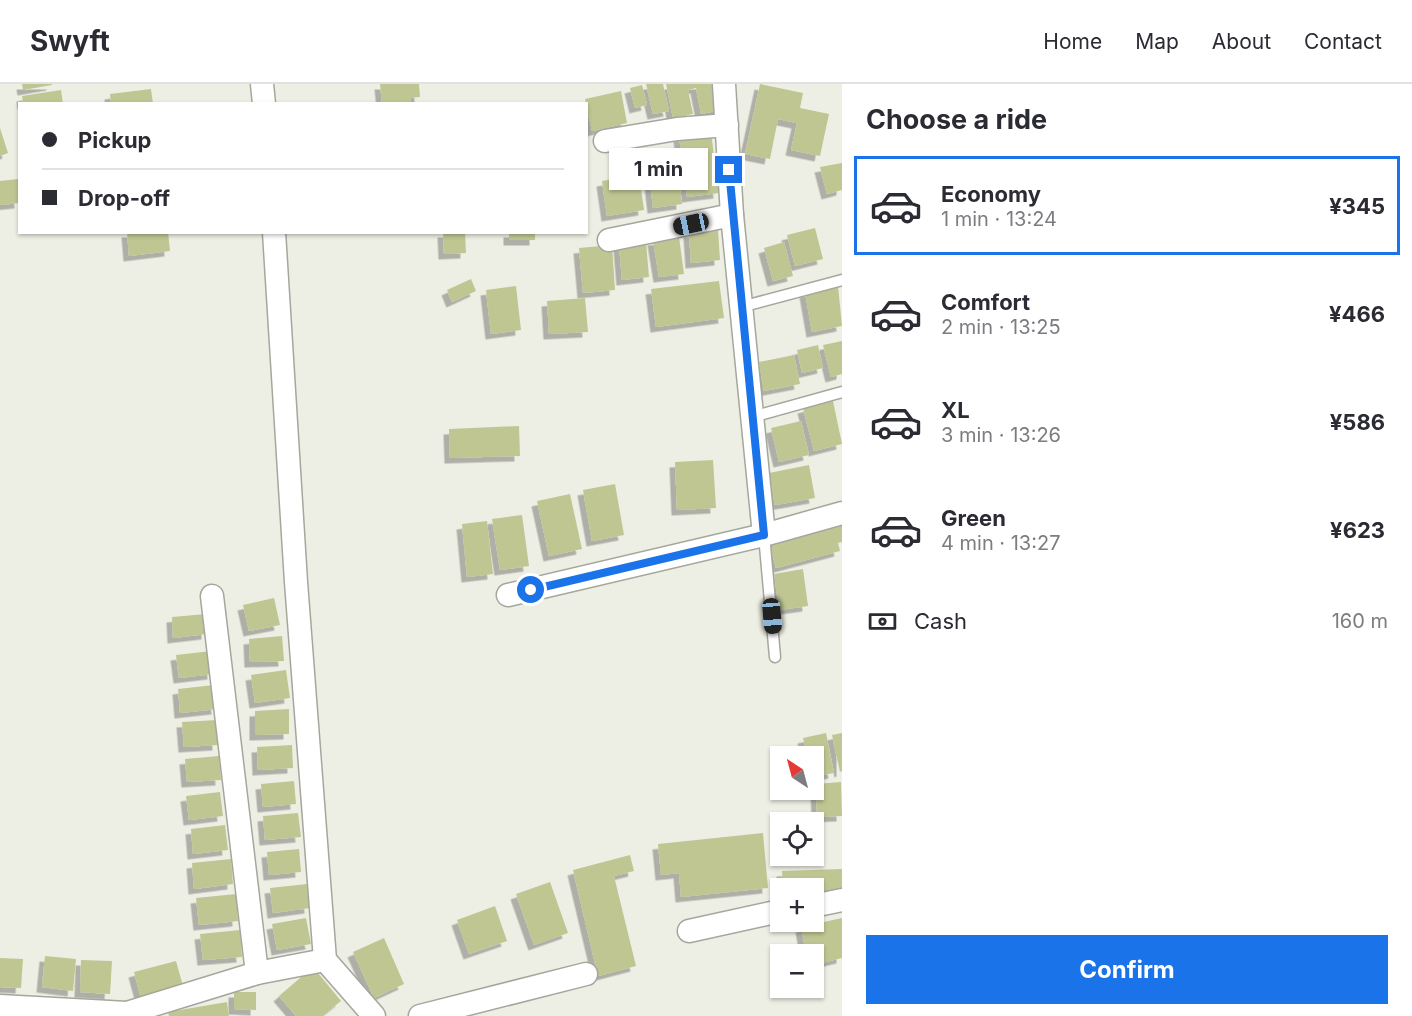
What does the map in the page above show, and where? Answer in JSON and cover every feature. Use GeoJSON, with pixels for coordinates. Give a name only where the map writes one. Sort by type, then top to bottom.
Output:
{"type":"FeatureCollection","features":[{"type":"Feature","properties":{"kind":"street"},"geometry":{"type":"LineString","coordinates":[[262,84],[264,102]]}},
{"type":"Feature","properties":{"kind":"street"},"geometry":{"type":"LineString","coordinates":[[724,84],[732,215],[764,535]]}},
{"type":"Feature","properties":{"kind":"street"},"geometry":{"type":"LineString","coordinates":[[605,141],[677,129],[727,125]]}},
{"type":"Feature","properties":{"kind":"street"},"geometry":{"type":"LineString","coordinates":[[609,240],[732,215]]}},
{"type":"Feature","properties":{"kind":"street"},"geometry":{"type":"LineString","coordinates":[[274,234],[296,582],[325,960],[374,1016]]}},
{"type":"Feature","properties":{"kind":"street"},"geometry":{"type":"LineString","coordinates":[[508,595],[764,535],[842,513]]}},
{"type":"Feature","properties":{"kind":"street"},"geometry":{"type":"LineString","coordinates":[[212,596],[257,973]]}},
{"type":"Feature","properties":{"kind":"street"},"geometry":{"type":"LineString","coordinates":[[824,904],[842,900]]}},
{"type":"Feature","properties":{"kind":"street"},"geometry":{"type":"LineString","coordinates":[[689,931],[770,913]]}},
{"type":"Feature","properties":{"kind":"street"},"geometry":{"type":"LineString","coordinates":[[0,1005],[127,1015],[257,973],[325,960]]}},
{"type":"Feature","properties":{"kind":"street"},"geometry":{"type":"LineString","coordinates":[[420,1016],[586,974]]}},
{"type":"Feature","properties":{"kind":"lane"},"geometry":{"type":"LineString","coordinates":[[741,307],[842,280]]}},
{"type":"Feature","properties":{"kind":"lane"},"geometry":{"type":"LineString","coordinates":[[752,417],[842,392]]}},
{"type":"Feature","properties":{"kind":"lane"},"geometry":{"type":"LineString","coordinates":[[764,535],[776,657]]}},
{"type":"Feature","properties":{"kind":"building"},"geometry":{"type":"Polygon","coordinates":[[[22,84],[52,84],[52,85],[23,90],[22,84]]]}},
{"type":"Feature","properties":{"kind":"building"},"geometry":{"type":"Polygon","coordinates":[[[380,84],[419,84],[420,97],[410,98],[411,102],[382,102],[380,84]]]}},
{"type":"Feature","properties":{"kind":"building"},"geometry":{"type":"Polygon","coordinates":[[[646,84],[663,84],[669,111],[653,114],[646,84]]]}},
{"type":"Feature","properties":{"kind":"building"},"geometry":{"type":"Polygon","coordinates":[[[666,84],[716,84],[721,110],[701,114],[696,88],[688,90],[693,114],[673,118],[666,84]]]}},
{"type":"Feature","properties":{"kind":"building"},"geometry":{"type":"Polygon","coordinates":[[[760,84],[803,93],[800,108],[829,114],[820,156],[791,150],[797,123],[778,119],[770,159],[745,154],[760,84]]]}},
{"type":"Feature","properties":{"kind":"building"},"geometry":{"type":"Polygon","coordinates":[[[642,85],[647,105],[635,108],[630,88],[642,85]]]}},
{"type":"Feature","properties":{"kind":"building"},"geometry":{"type":"Polygon","coordinates":[[[151,89],[153,102],[111,102],[110,94],[151,89]]]}},
{"type":"Feature","properties":{"kind":"building"},"geometry":{"type":"Polygon","coordinates":[[[61,90],[63,102],[23,102],[22,96],[61,90]]]}},
{"type":"Feature","properties":{"kind":"building"},"geometry":{"type":"Polygon","coordinates":[[[621,91],[627,123],[592,131],[588,102],[585,99],[621,91]]]}},
{"type":"Feature","properties":{"kind":"building"},"geometry":{"type":"Polygon","coordinates":[[[0,128],[8,153],[0,156],[0,128]]]}},
{"type":"Feature","properties":{"kind":"building"},"geometry":{"type":"Polygon","coordinates":[[[711,132],[719,193],[687,197],[679,136],[711,132]]]}},
{"type":"Feature","properties":{"kind":"building"},"geometry":{"type":"Polygon","coordinates":[[[842,163],[842,190],[827,194],[820,167],[842,163]]]}},
{"type":"Feature","properties":{"kind":"building"},"geometry":{"type":"Polygon","coordinates":[[[678,169],[682,204],[653,208],[649,173],[678,169]]]}},
{"type":"Feature","properties":{"kind":"building"},"geometry":{"type":"Polygon","coordinates":[[[639,175],[644,210],[607,216],[602,181],[639,175]]]}},
{"type":"Feature","properties":{"kind":"building"},"geometry":{"type":"Polygon","coordinates":[[[18,179],[18,203],[0,205],[0,181],[18,179]]]}},
{"type":"Feature","properties":{"kind":"building"},"geometry":{"type":"Polygon","coordinates":[[[815,228],[823,259],[795,266],[787,235],[815,228]]]}},
{"type":"Feature","properties":{"kind":"building"},"geometry":{"type":"Polygon","coordinates":[[[718,230],[720,260],[691,263],[689,232],[718,230]]]}},
{"type":"Feature","properties":{"kind":"building"},"geometry":{"type":"Polygon","coordinates":[[[127,234],[168,234],[170,251],[129,256],[127,234]]]}},
{"type":"Feature","properties":{"kind":"building"},"geometry":{"type":"Polygon","coordinates":[[[443,234],[465,234],[466,253],[444,254],[443,234]]]}},
{"type":"Feature","properties":{"kind":"building"},"geometry":{"type":"Polygon","coordinates":[[[509,234],[535,234],[535,240],[509,240],[509,234]]]}},
{"type":"Feature","properties":{"kind":"building"},"geometry":{"type":"Polygon","coordinates":[[[679,237],[684,274],[659,277],[653,240],[679,237]]]}},
{"type":"Feature","properties":{"kind":"building"},"geometry":{"type":"Polygon","coordinates":[[[646,242],[649,277],[622,280],[619,245],[646,242]]]}},
{"type":"Feature","properties":{"kind":"building"},"geometry":{"type":"Polygon","coordinates":[[[784,242],[793,276],[773,281],[764,248],[784,242]]]}},
{"type":"Feature","properties":{"kind":"building"},"geometry":{"type":"Polygon","coordinates":[[[612,245],[615,290],[583,293],[579,248],[612,245]]]}},
{"type":"Feature","properties":{"kind":"building"},"geometry":{"type":"Polygon","coordinates":[[[471,279],[476,291],[452,302],[447,290],[471,279]]]}},
{"type":"Feature","properties":{"kind":"building"},"geometry":{"type":"Polygon","coordinates":[[[719,281],[724,318],[656,327],[651,289],[719,281]]]}},
{"type":"Feature","properties":{"kind":"building"},"geometry":{"type":"Polygon","coordinates":[[[516,286],[521,330],[491,334],[486,290],[516,286]]]}},
{"type":"Feature","properties":{"kind":"building"},"geometry":{"type":"Polygon","coordinates":[[[838,286],[842,326],[812,332],[805,292],[838,286]]]}},
{"type":"Feature","properties":{"kind":"building"},"geometry":{"type":"Polygon","coordinates":[[[585,298],[588,332],[549,334],[547,301],[585,298]]]}},
{"type":"Feature","properties":{"kind":"building"},"geometry":{"type":"Polygon","coordinates":[[[842,341],[842,374],[831,377],[823,345],[842,341]]]}},
{"type":"Feature","properties":{"kind":"building"},"geometry":{"type":"Polygon","coordinates":[[[818,345],[823,368],[802,373],[797,350],[818,345]]]}},
{"type":"Feature","properties":{"kind":"building"},"geometry":{"type":"Polygon","coordinates":[[[794,355],[800,384],[764,391],[759,362],[794,355]]]}},
{"type":"Feature","properties":{"kind":"building"},"geometry":{"type":"Polygon","coordinates":[[[833,401],[842,444],[814,451],[803,408],[833,401]]]}},
{"type":"Feature","properties":{"kind":"building"},"geometry":{"type":"Polygon","coordinates":[[[801,421],[809,455],[779,462],[771,428],[801,421]]]}},
{"type":"Feature","properties":{"kind":"building"},"geometry":{"type":"Polygon","coordinates":[[[519,426],[520,456],[450,458],[449,429],[519,426]]]}},
{"type":"Feature","properties":{"kind":"building"},"geometry":{"type":"Polygon","coordinates":[[[713,460],[716,508],[677,510],[675,462],[713,460]]]}},
{"type":"Feature","properties":{"kind":"building"},"geometry":{"type":"Polygon","coordinates":[[[809,465],[815,498],[775,505],[769,473],[809,465]]]}},
{"type":"Feature","properties":{"kind":"building"},"geometry":{"type":"Polygon","coordinates":[[[615,484],[624,535],[592,541],[583,490],[615,484]]]}},
{"type":"Feature","properties":{"kind":"building"},"geometry":{"type":"Polygon","coordinates":[[[570,494],[582,549],[549,556],[537,501],[570,494]]]}},
{"type":"Feature","properties":{"kind":"building"},"geometry":{"type":"Polygon","coordinates":[[[842,514],[842,542],[838,543],[840,551],[776,568],[767,534],[842,514]]]}},
{"type":"Feature","properties":{"kind":"building"},"geometry":{"type":"Polygon","coordinates":[[[522,515],[529,566],[500,570],[492,519],[522,515]]]}},
{"type":"Feature","properties":{"kind":"building"},"geometry":{"type":"Polygon","coordinates":[[[487,521],[493,574],[467,577],[462,524],[487,521]]]}},
{"type":"Feature","properties":{"kind":"building"},"geometry":{"type":"Polygon","coordinates":[[[803,569],[808,606],[779,610],[774,574],[803,569]]]}},
{"type":"Feature","properties":{"kind":"building"},"geometry":{"type":"Polygon","coordinates":[[[274,598],[280,625],[249,631],[243,605],[274,598]]]}},
{"type":"Feature","properties":{"kind":"building"},"geometry":{"type":"Polygon","coordinates":[[[206,614],[207,634],[173,638],[172,617],[206,614]]]}},
{"type":"Feature","properties":{"kind":"building"},"geometry":{"type":"Polygon","coordinates":[[[282,636],[284,661],[250,662],[249,639],[282,636]]]}},
{"type":"Feature","properties":{"kind":"building"},"geometry":{"type":"Polygon","coordinates":[[[211,651],[213,674],[179,678],[176,655],[211,651]]]}},
{"type":"Feature","properties":{"kind":"building"},"geometry":{"type":"Polygon","coordinates":[[[286,670],[290,698],[255,703],[251,675],[286,670]]]}},
{"type":"Feature","properties":{"kind":"building"},"geometry":{"type":"Polygon","coordinates":[[[214,685],[217,709],[180,713],[178,689],[214,685]]]}},
{"type":"Feature","properties":{"kind":"building"},"geometry":{"type":"Polygon","coordinates":[[[289,709],[289,734],[255,735],[255,711],[289,709]]]}},
{"type":"Feature","properties":{"kind":"building"},"geometry":{"type":"Polygon","coordinates":[[[217,720],[218,745],[184,747],[182,722],[217,720]]]}},
{"type":"Feature","properties":{"kind":"building"},"geometry":{"type":"Polygon","coordinates":[[[826,733],[834,773],[824,775],[824,746],[805,746],[803,738],[826,733]]]}},
{"type":"Feature","properties":{"kind":"building"},"geometry":{"type":"Polygon","coordinates":[[[842,733],[842,771],[840,772],[832,735],[842,733]]]}},
{"type":"Feature","properties":{"kind":"building"},"geometry":{"type":"Polygon","coordinates":[[[292,745],[293,768],[258,770],[257,747],[292,745]]]}},
{"type":"Feature","properties":{"kind":"building"},"geometry":{"type":"Polygon","coordinates":[[[219,756],[221,780],[187,782],[185,759],[219,756]]]}},
{"type":"Feature","properties":{"kind":"building"},"geometry":{"type":"Polygon","coordinates":[[[294,781],[296,804],[263,807],[261,784],[294,781]]]}},
{"type":"Feature","properties":{"kind":"building"},"geometry":{"type":"Polygon","coordinates":[[[841,782],[842,816],[824,817],[824,812],[817,812],[816,800],[824,800],[824,783],[841,782]]]}},
{"type":"Feature","properties":{"kind":"building"},"geometry":{"type":"Polygon","coordinates":[[[220,792],[223,816],[189,820],[186,796],[220,792]]]}},
{"type":"Feature","properties":{"kind":"building"},"geometry":{"type":"Polygon","coordinates":[[[298,813],[301,837],[265,840],[263,816],[298,813]]]}},
{"type":"Feature","properties":{"kind":"building"},"geometry":{"type":"Polygon","coordinates":[[[225,825],[228,850],[193,854],[191,829],[225,825]]]}},
{"type":"Feature","properties":{"kind":"building"},"geometry":{"type":"Polygon","coordinates":[[[763,833],[768,888],[681,897],[679,873],[661,875],[658,844],[763,833]]]}},
{"type":"Feature","properties":{"kind":"building"},"geometry":{"type":"Polygon","coordinates":[[[299,849],[301,872],[269,875],[267,852],[299,849]]]}},
{"type":"Feature","properties":{"kind":"building"},"geometry":{"type":"Polygon","coordinates":[[[630,855],[634,871],[614,876],[636,966],[598,976],[573,870],[630,855]]]}},
{"type":"Feature","properties":{"kind":"building"},"geometry":{"type":"Polygon","coordinates":[[[231,859],[233,884],[194,889],[192,863],[231,859]]]}},
{"type":"Feature","properties":{"kind":"building"},"geometry":{"type":"Polygon","coordinates":[[[842,869],[842,895],[824,895],[824,878],[782,878],[782,871],[842,869]]]}},
{"type":"Feature","properties":{"kind":"building"},"geometry":{"type":"Polygon","coordinates":[[[550,882],[568,933],[534,945],[516,894],[550,882]]]}},
{"type":"Feature","properties":{"kind":"building"},"geometry":{"type":"Polygon","coordinates":[[[307,884],[310,908],[273,913],[270,888],[307,884]]]}},
{"type":"Feature","properties":{"kind":"building"},"geometry":{"type":"Polygon","coordinates":[[[236,894],[238,921],[199,925],[196,898],[236,894]]]}},
{"type":"Feature","properties":{"kind":"building"},"geometry":{"type":"Polygon","coordinates":[[[495,906],[507,941],[469,954],[457,920],[495,906]]]}},
{"type":"Feature","properties":{"kind":"building"},"geometry":{"type":"Polygon","coordinates":[[[306,918],[311,944],[277,950],[272,924],[306,918]]]}},
{"type":"Feature","properties":{"kind":"building"},"geometry":{"type":"Polygon","coordinates":[[[842,918],[842,958],[824,962],[824,944],[804,944],[802,932],[824,932],[824,922],[842,918]]]}},
{"type":"Feature","properties":{"kind":"building"},"geometry":{"type":"Polygon","coordinates":[[[240,930],[242,957],[203,960],[200,934],[240,930]]]}},
{"type":"Feature","properties":{"kind":"building"},"geometry":{"type":"Polygon","coordinates":[[[384,938],[404,984],[374,998],[353,952],[384,938]]]}},
{"type":"Feature","properties":{"kind":"building"},"geometry":{"type":"Polygon","coordinates":[[[45,956],[76,959],[73,991],[42,987],[45,956]]]}},
{"type":"Feature","properties":{"kind":"building"},"geometry":{"type":"Polygon","coordinates":[[[0,958],[23,959],[21,988],[0,987],[0,958]]]}},
{"type":"Feature","properties":{"kind":"building"},"geometry":{"type":"Polygon","coordinates":[[[81,960],[112,961],[110,994],[80,992],[81,960]]]}},
{"type":"Feature","properties":{"kind":"building"},"geometry":{"type":"Polygon","coordinates":[[[176,961],[183,986],[141,998],[134,972],[176,961]]]}},
{"type":"Feature","properties":{"kind":"building"},"geometry":{"type":"Polygon","coordinates":[[[313,967],[341,1001],[322,1016],[296,1016],[279,996],[313,967]]]}},
{"type":"Feature","properties":{"kind":"building"},"geometry":{"type":"Polygon","coordinates":[[[234,992],[256,992],[256,1010],[234,1009],[234,992]]]}},
{"type":"Feature","properties":{"kind":"building"},"geometry":{"type":"Polygon","coordinates":[[[227,1002],[229,1016],[169,1016],[168,1012],[227,1002]]]}},
{"type":"Feature","properties":{"kind":"route"},"geometry":{"type":"LineString","coordinates":[[531,590],[764,535],[729,170]]}}]}
